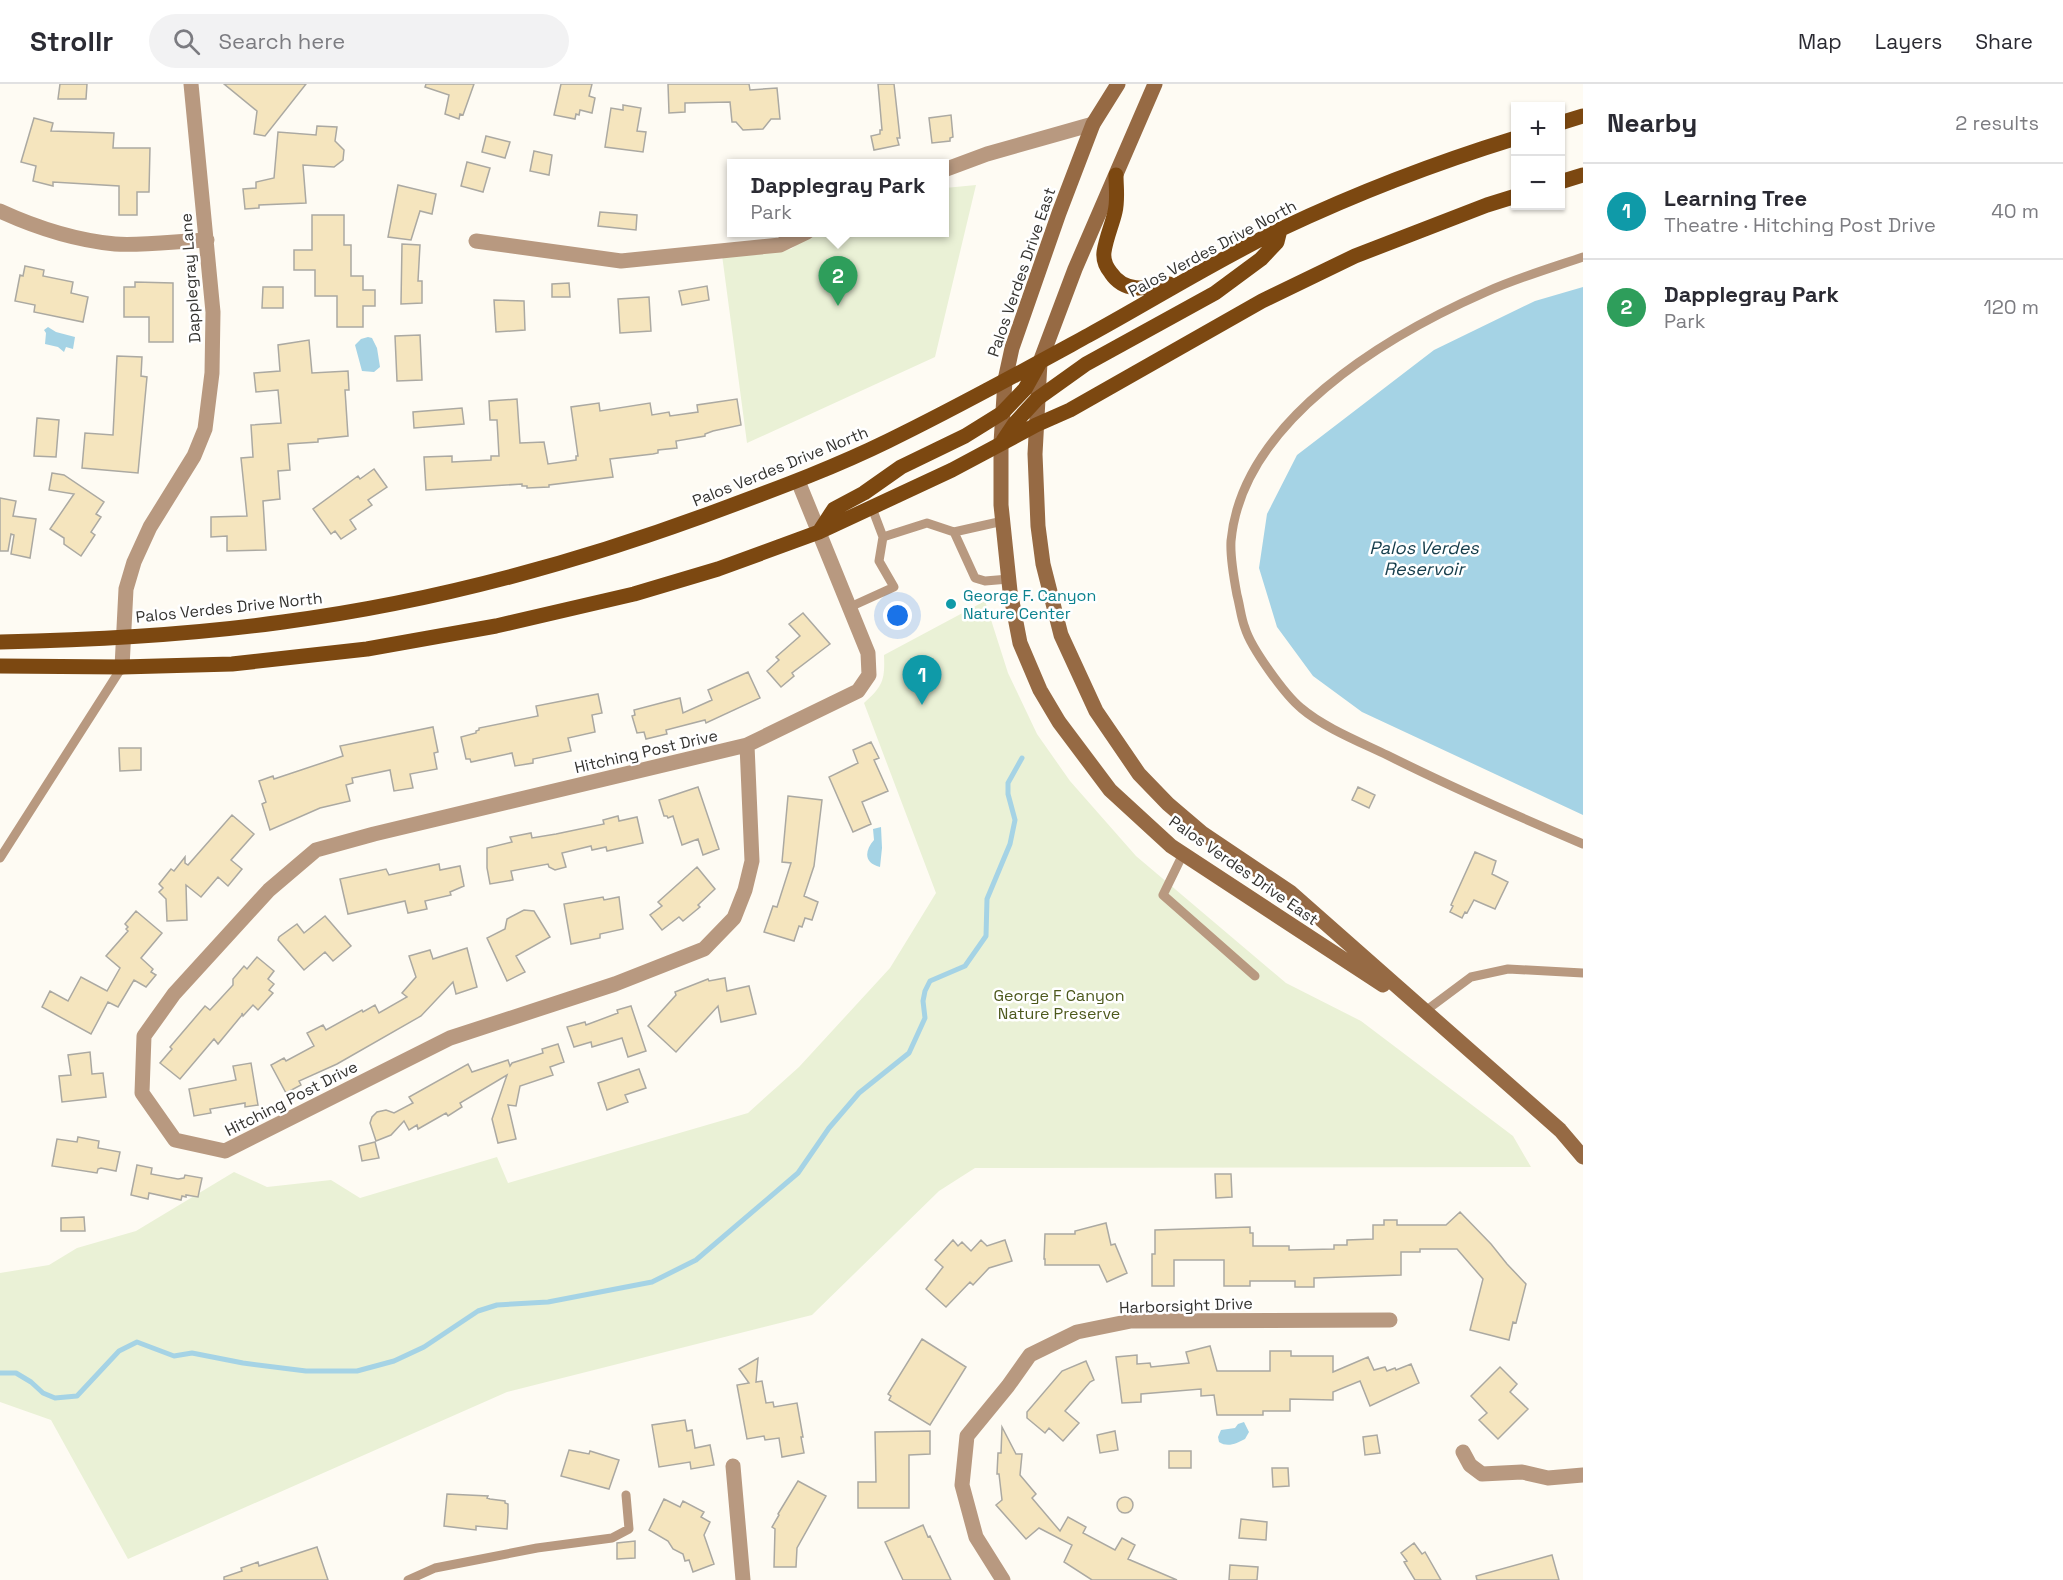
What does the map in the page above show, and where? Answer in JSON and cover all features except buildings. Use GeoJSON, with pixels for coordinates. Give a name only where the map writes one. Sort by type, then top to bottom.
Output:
{"type":"FeatureCollection","features":[{"type":"Feature","properties":{"kind":"main road","name":"Palos Verdes Drive East"},"geometry":{"type":"LineString","coordinates":[[1118,84],[1094,124],[1059,213],[1012,348],[1005,380],[1001,443],[1003,521],[1009,579],[1020,643],[1040,690],[1059,722],[1110,790],[1171,846],[1424,1012]]}},
{"type":"Feature","properties":{"kind":"main road","name":"Palos Verdes Drive East"},"geometry":{"type":"LineString","coordinates":[[1155,84],[1075,269],[1040,362],[1035,454],[1038,526],[1051,600],[1061,635],[1096,711],[1139,774],[1168,804],[1202,833],[1290,892],[1560,1130],[1583,1157]]}},
{"type":"Feature","properties":{"kind":"main road"},"geometry":{"type":"LineString","coordinates":[[1565,121],[1583,116]]}},
{"type":"Feature","properties":{"kind":"main road","name":"Palos Verdes Drive North"},"geometry":{"type":"LineString","coordinates":[[0,642],[124,637],[284,622],[418,599],[581,557],[663,531],[798,481],[884,443],[1040,362],[1181,282],[1280,230],[1367,189],[1511,139]]}},
{"type":"Feature","properties":{"kind":"main road"},"geometry":{"type":"LineString","coordinates":[[1116,175],[1116,210],[1106,238],[1104,255],[1107,268],[1116,281],[1125,286],[1143,289],[1181,282]]}},
{"type":"Feature","properties":{"kind":"main road"},"geometry":{"type":"LineString","coordinates":[[1565,180],[1583,175]]}},
{"type":"Feature","properties":{"kind":"main road"},"geometry":{"type":"LineString","coordinates":[[0,666],[122,667],[255,661],[367,649],[496,626],[718,569],[819,532],[964,464],[1036,425],[1070,410],[1262,301],[1355,256],[1511,197]]}},
{"type":"Feature","properties":{"kind":"main road"},"geometry":{"type":"LineString","coordinates":[[1001,443],[1015,423],[1037,399],[1086,364],[1215,293],[1261,260],[1277,243],[1280,230]]}},
{"type":"Feature","properties":{"kind":"main road"},"geometry":{"type":"LineString","coordinates":[[819,532],[834,509],[864,493],[901,467],[965,436],[1002,413],[1025,389],[1040,362]]}},
{"type":"Feature","properties":{"kind":"street","name":"Dapplegray Lane"},"geometry":{"type":"LineString","coordinates":[[122,667],[126,589],[134,562],[150,527],[194,456],[204,429],[212,373],[213,312],[191,84]]}},
{"type":"Feature","properties":{"kind":"street"},"geometry":{"type":"LineString","coordinates":[[949,168],[987,154],[1094,124]]}},
{"type":"Feature","properties":{"kind":"street"},"geometry":{"type":"LineString","coordinates":[[0,211],[35,227],[67,236],[117,244],[207,240]]}},
{"type":"Feature","properties":{"kind":"street"},"geometry":{"type":"LineString","coordinates":[[476,241],[621,261],[780,245],[797,237]]}},
{"type":"Feature","properties":{"kind":"street","name":"Hitching Post Drive"},"geometry":{"type":"LineString","coordinates":[[747,745],[752,861],[746,890],[734,918],[704,950],[615,984],[450,1038],[225,1151],[175,1140],[142,1093],[144,1036],[168,1003],[269,890],[316,850],[374,834],[747,745],[858,692],[869,675],[868,653],[798,481]]}},
{"type":"Feature","properties":{"kind":"street","name":"Harborsight Drive"},"geometry":{"type":"LineString","coordinates":[[1003,1580],[976,1537],[962,1485],[967,1436],[1030,1355],[1077,1332],[1131,1321],[1390,1320]]}},
{"type":"Feature","properties":{"kind":"street"},"geometry":{"type":"LineString","coordinates":[[1463,1452],[1470,1465],[1482,1474],[1522,1472],[1548,1478],[1583,1475]]}},
{"type":"Feature","properties":{"kind":"street"},"geometry":{"type":"LineString","coordinates":[[733,1466],[743,1580]]}},
{"type":"Feature","properties":{"kind":"lane"},"geometry":{"type":"LineString","coordinates":[[1583,257],[1488,291],[1421,322],[1371,354],[1325,388],[1282,429],[1249,480],[1238,509],[1231,543],[1236,587],[1245,630],[1266,667],[1300,708],[1339,732],[1460,791],[1583,844]]}},
{"type":"Feature","properties":{"kind":"lane"},"geometry":{"type":"LineString","coordinates":[[850,606],[894,587],[879,561],[882,537],[872,508]]}},
{"type":"Feature","properties":{"kind":"lane"},"geometry":{"type":"LineString","coordinates":[[882,537],[927,523],[954,532],[1003,521]]}},
{"type":"Feature","properties":{"kind":"lane"},"geometry":{"type":"LineString","coordinates":[[954,532],[975,578],[985,581],[1009,579]]}},
{"type":"Feature","properties":{"kind":"lane"},"geometry":{"type":"LineString","coordinates":[[0,858],[122,667]]}},
{"type":"Feature","properties":{"kind":"lane"},"geometry":{"type":"LineString","coordinates":[[1183,854],[1163,895],[1255,976]]}},
{"type":"Feature","properties":{"kind":"lane"},"geometry":{"type":"LineString","coordinates":[[1424,1012],[1471,977],[1508,969],[1583,973]]}},
{"type":"Feature","properties":{"kind":"lane"},"geometry":{"type":"LineString","coordinates":[[408,1580],[435,1568],[537,1548],[612,1538],[629,1529],[626,1495]]}},
{"type":"Feature","properties":{"kind":"green space"},"geometry":{"type":"Polygon","coordinates":[[[976,185],[935,357],[747,443],[722,255],[791,249],[808,237],[949,237],[949,188],[976,185]]]}},
{"type":"Feature","properties":{"kind":"green space","name":"George F Canyon Nature Preserve"},"geometry":{"type":"Polygon","coordinates":[[[985,601],[1008,673],[1037,734],[1070,781],[1136,856],[1286,983],[1361,1021],[1513,1136],[1531,1167],[975,1168],[939,1191],[812,1315],[507,1392],[128,1559],[51,1420],[0,1402],[0,1273],[49,1265],[77,1248],[136,1231],[234,1172],[267,1187],[331,1180],[360,1198],[497,1157],[508,1183],[748,1113],[799,1067],[890,968],[936,893],[864,703],[882,682],[884,655],[985,601]]]}},
{"type":"Feature","properties":{"kind":"water","name":"Palos Verdes Reservoir"},"geometry":{"type":"Polygon","coordinates":[[[1583,287],[1583,815],[1362,712],[1313,676],[1277,627],[1259,568],[1267,514],[1297,455],[1434,350],[1535,301],[1583,287]]]}},
{"type":"Feature","properties":{"kind":"water"},"geometry":{"type":"Polygon","coordinates":[[[48,327],[56,332],[75,337],[73,349],[66,347],[64,352],[58,347],[45,344],[44,330],[48,327]]]}},
{"type":"Feature","properties":{"kind":"water"},"geometry":{"type":"Polygon","coordinates":[[[372,338],[377,348],[380,367],[374,372],[362,371],[355,345],[361,339],[372,338]]]}},
{"type":"Feature","properties":{"kind":"water"},"geometry":{"type":"Polygon","coordinates":[[[881,827],[880,867],[868,859],[867,852],[874,840],[873,829],[881,827]]]}},
{"type":"Feature","properties":{"kind":"water"},"geometry":{"type":"Polygon","coordinates":[[[1244,1422],[1249,1432],[1245,1439],[1229,1445],[1219,1442],[1218,1437],[1221,1430],[1235,1428],[1244,1422]]]}},
{"type":"Feature","properties":{"kind":"waterway"},"geometry":{"type":"LineString","coordinates":[[0,1373],[16,1373],[43,1393],[55,1398],[77,1396],[119,1351],[137,1342],[174,1356],[192,1353],[243,1363],[306,1371],[357,1371],[394,1361],[424,1347],[478,1311],[497,1305],[548,1302],[652,1282],[696,1260],[798,1173],[829,1128],[859,1093],[909,1053],[925,1018],[923,1001],[930,981],[965,966],[986,936],[987,899],[1010,844],[1015,820],[1008,794],[1008,783],[1022,758]]}},
{"type":"Feature","properties":{"kind":"place","name":"Dapplegray Park"},"geometry":{"type":"Point","coordinates":[838,306]}},
{"type":"Feature","properties":{"kind":"place","name":"George F. Canyon Nature Center"},"geometry":{"type":"Point","coordinates":[951,604]}},
{"type":"Feature","properties":{"kind":"place","name":"Learning Tree"},"geometry":{"type":"Point","coordinates":[922,705]}}]}
